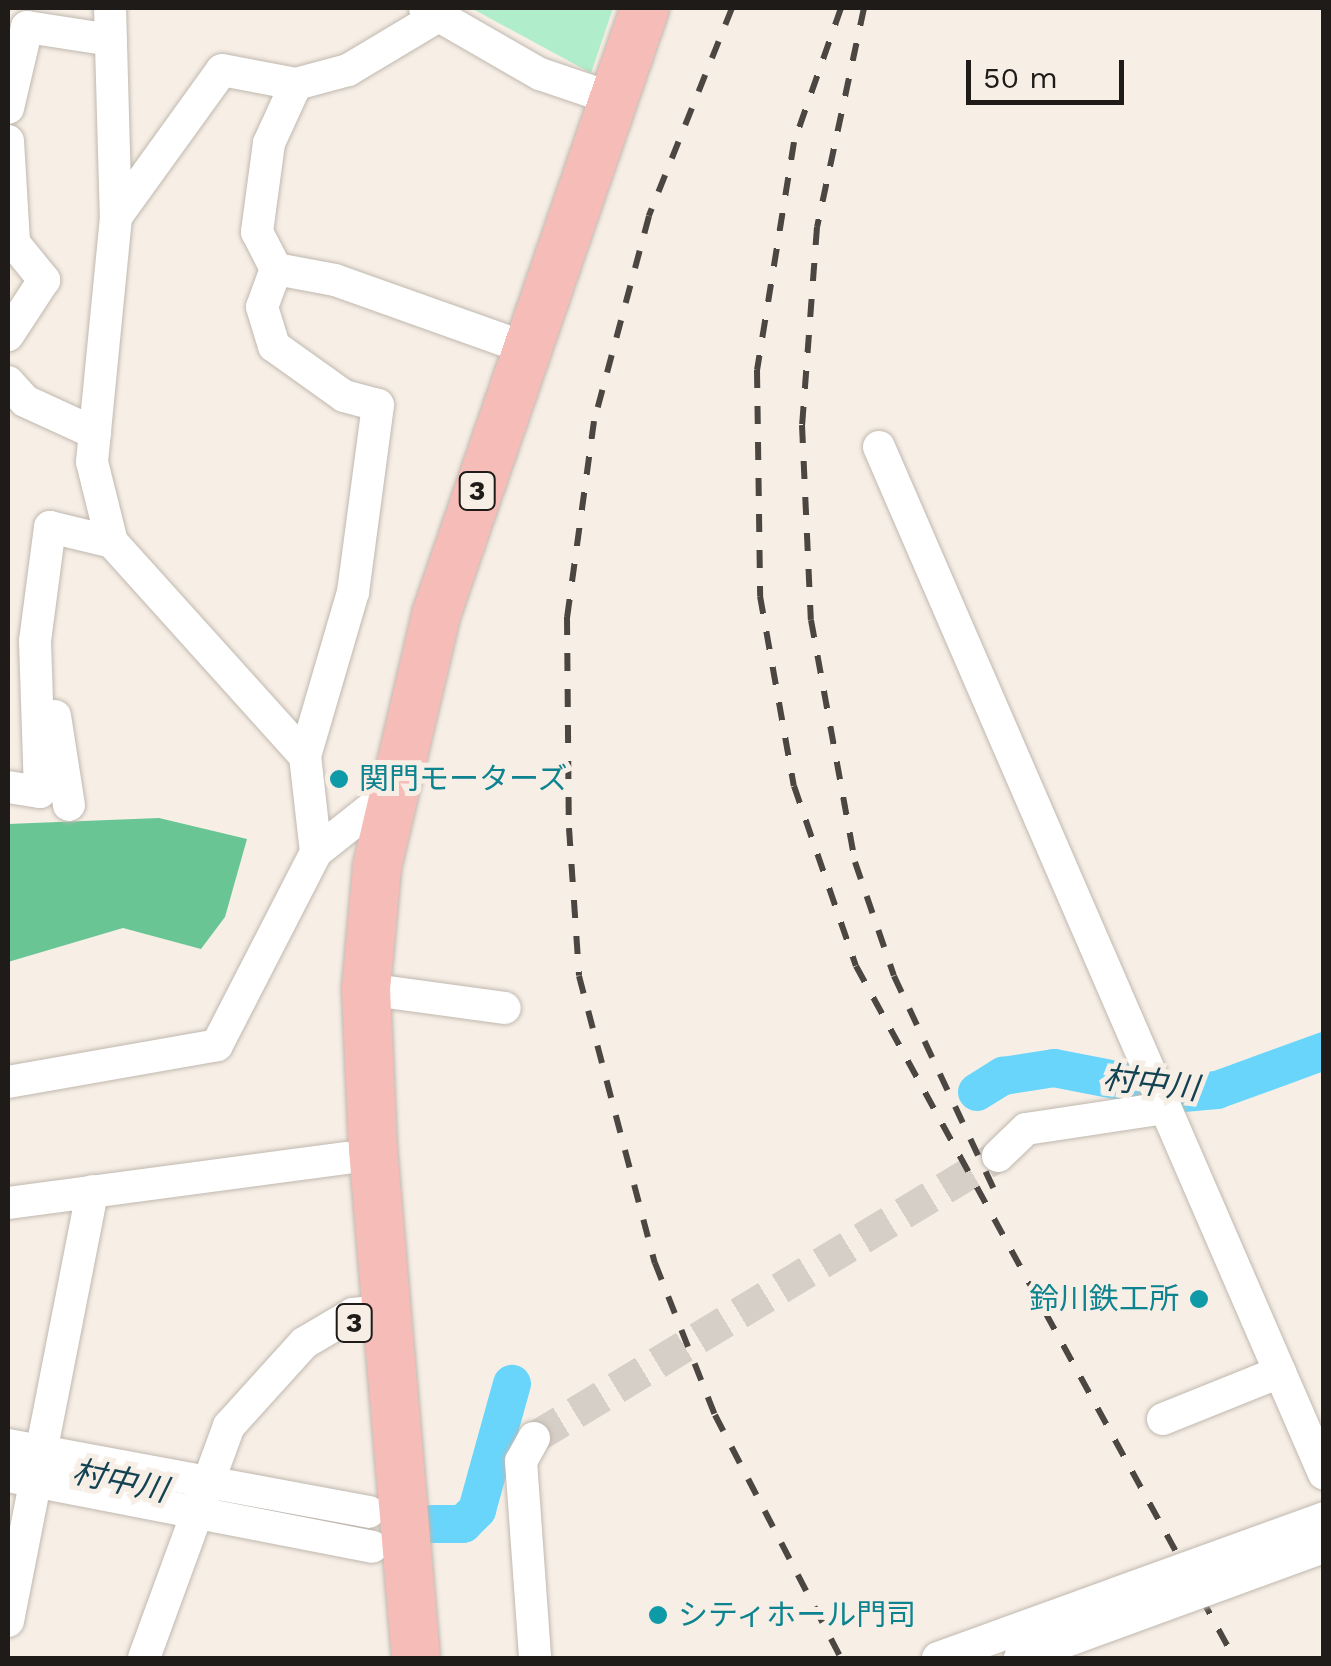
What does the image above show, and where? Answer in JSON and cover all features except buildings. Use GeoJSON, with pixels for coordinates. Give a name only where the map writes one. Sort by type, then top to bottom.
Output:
{"type":"FeatureCollection","features":[{"type":"Feature","properties":{"kind":"highway","name":"3"},"geometry":{"type":"LineString","coordinates":[[384,1658],[370,1530],[366,989],[388,794],[436,612],[645,8]]}},
{"type":"Feature","properties":{"kind":"highway","name":"3"},"geometry":{"type":"LineString","coordinates":[[366,989],[349,1054],[346,1158],[416,1658]]}},
{"type":"Feature","properties":{"kind":"street"},"geometry":{"type":"LineString","coordinates":[[116,216],[222,70],[296,84],[348,70],[430,13],[540,74],[614,99]]}},
{"type":"Feature","properties":{"kind":"street"},"geometry":{"type":"LineString","coordinates":[[8,108],[27,26],[110,24],[116,216],[95,433],[112,542],[305,756]]}},
{"type":"Feature","properties":{"kind":"street"},"geometry":{"type":"LineString","coordinates":[[296,84],[269,143],[257,232],[276,269],[262,306],[274,346],[344,396],[378,406],[353,592],[305,756],[316,852]]}},
{"type":"Feature","properties":{"kind":"street"},"geometry":{"type":"LineString","coordinates":[[8,141],[14,242],[44,280],[8,336]]}},
{"type":"Feature","properties":{"kind":"street"},"geometry":{"type":"LineString","coordinates":[[276,269],[335,280],[529,348]]}},
{"type":"Feature","properties":{"kind":"street"},"geometry":{"type":"LineString","coordinates":[[8,382],[25,401],[95,433]]}},
{"type":"Feature","properties":{"kind":"street"},"geometry":{"type":"LineString","coordinates":[[879,447],[1324,1474]]}},
{"type":"Feature","properties":{"kind":"street"},"geometry":{"type":"LineString","coordinates":[[8,787],[40,792],[39,612],[50,528],[112,542]]}},
{"type":"Feature","properties":{"kind":"street"},"geometry":{"type":"LineString","coordinates":[[39,612],[68,804]]}},
{"type":"Feature","properties":{"kind":"street"},"geometry":{"type":"LineString","coordinates":[[8,1082],[216,1045],[316,852],[388,794]]}},
{"type":"Feature","properties":{"kind":"street"},"geometry":{"type":"LineString","coordinates":[[366,989],[505,1008]]}},
{"type":"Feature","properties":{"kind":"street"},"geometry":{"type":"LineString","coordinates":[[998,1156],[1026,1129],[1165,1108]]}},
{"type":"Feature","properties":{"kind":"street"},"geometry":{"type":"LineString","coordinates":[[8,1203],[346,1158]]}},
{"type":"Feature","properties":{"kind":"street"},"geometry":{"type":"LineString","coordinates":[[8,1621],[28,1468],[92,1191]]}},
{"type":"Feature","properties":{"kind":"street"},"geometry":{"type":"LineString","coordinates":[[144,1658],[229,1426],[304,1343],[368,1312]]}},
{"type":"Feature","properties":{"kind":"street"},"geometry":{"type":"LineString","coordinates":[[1164,1419],[1280,1372]]}},
{"type":"Feature","properties":{"kind":"street"},"geometry":{"type":"LineString","coordinates":[[534,1438],[521,1461],[535,1658]]}},
{"type":"Feature","properties":{"kind":"street"},"geometry":{"type":"LineString","coordinates":[[8,1445],[28,1468],[198,1511],[370,1530]]}},
{"type":"Feature","properties":{"kind":"street"},"geometry":{"type":"LineString","coordinates":[[28,1468],[210,1478],[370,1530]]}},
{"type":"Feature","properties":{"kind":"street"},"geometry":{"type":"LineString","coordinates":[[938,1658],[1324,1518]]}},
{"type":"Feature","properties":{"kind":"street"},"geometry":{"type":"LineString","coordinates":[[1020,1658],[1324,1547]]}},
{"type":"Feature","properties":{"kind":"green space"},"geometry":{"type":"Polygon","coordinates":[[[471,8],[613,8],[591,73],[471,8]]]}},
{"type":"Feature","properties":{"kind":"green space"},"geometry":{"type":"Polygon","coordinates":[[[159,818],[247,839],[225,917],[201,949],[123,928],[8,962],[8,824],[159,818]]]}},
{"type":"Feature","properties":{"kind":"water"},"geometry":{"type":"Polygon","coordinates":[[[1323,1043],[1323,1061],[1237,1086],[1245,1073],[1323,1043]]]}},
{"type":"Feature","properties":{"kind":"waterway","name":"村中川"},"geometry":{"type":"LineString","coordinates":[[977,1092],[1003,1076],[1054,1068],[1183,1093],[1217,1090],[1324,1051]]}},
{"type":"Feature","properties":{"kind":"waterway","name":"村中川"},"geometry":{"type":"LineString","coordinates":[[432,1524],[463,1524],[477,1510],[512,1384]]}},
{"type":"Feature","properties":{"kind":"tunnel"},"geometry":{"type":"LineString","coordinates":[[534,1438],[998,1156]]}},
{"type":"Feature","properties":{"kind":"railway"},"geometry":{"type":"LineString","coordinates":[[732,8],[649,216],[594,421],[567,617],[569,828],[579,976],[655,1263],[715,1415],[841,1658]]}},
{"type":"Feature","properties":{"kind":"railway"},"geometry":{"type":"LineString","coordinates":[[841,8],[794,142],[757,370],[760,596],[794,786],[856,966],[1234,1658]]}},
{"type":"Feature","properties":{"kind":"railway"},"geometry":{"type":"LineString","coordinates":[[864,8],[817,227],[802,425],[811,620],[855,862],[894,976],[1000,1202]]}},
{"type":"Feature","properties":{"kind":"place","name":"関門モーターズ"},"geometry":{"type":"Point","coordinates":[339,779]}},
{"type":"Feature","properties":{"kind":"place","name":"鈴川鉄工所"},"geometry":{"type":"Point","coordinates":[1199,1299]}},
{"type":"Feature","properties":{"kind":"place","name":"シティホール門司"},"geometry":{"type":"Point","coordinates":[658,1615]}}]}
